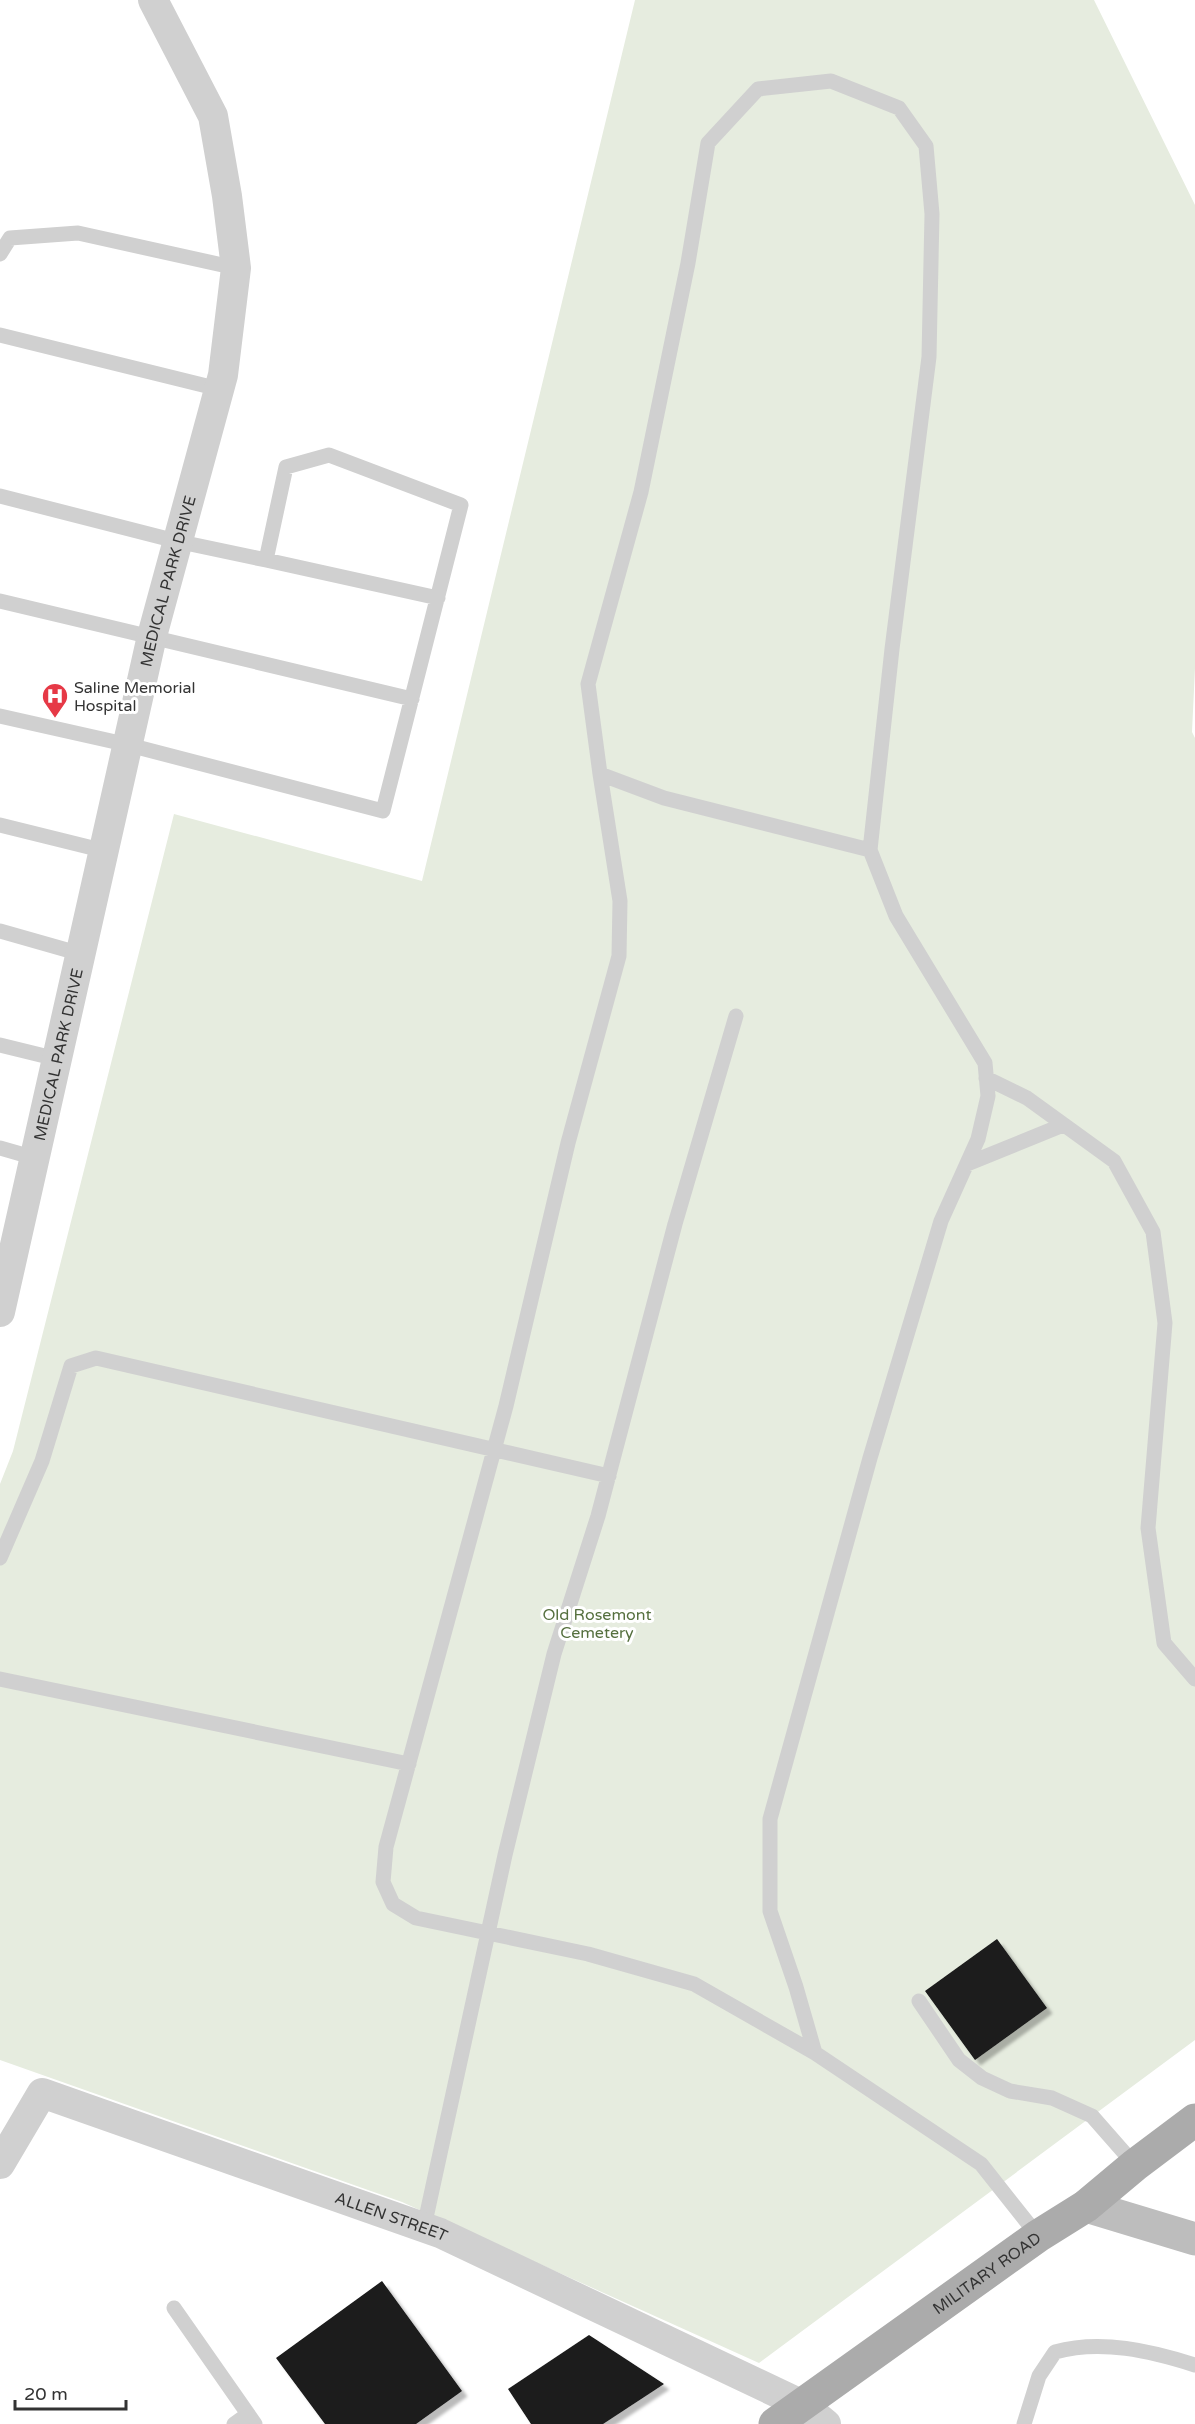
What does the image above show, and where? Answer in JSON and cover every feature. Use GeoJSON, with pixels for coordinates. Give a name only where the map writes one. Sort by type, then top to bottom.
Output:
{"type":"FeatureCollection","features":[{"type":"Feature","properties":{"kind":"main road","name":"MILITARY ROAD"},"geometry":{"type":"LineString","coordinates":[[775,2424],[814,2414],[1038,2236],[1086,2206],[1135,2165],[1195,2120]]}},
{"type":"Feature","properties":{"kind":"main road"},"geometry":{"type":"LineString","coordinates":[[1086,2206],[1195,2239]]}},
{"type":"Feature","properties":{"kind":"street","name":"MEDICAL PARK DRIVE"},"geometry":{"type":"LineString","coordinates":[[0,1312],[7,1254],[35,1158],[152,636],[223,375],[236,268],[227,196],[213,116],[153,0]]}},
{"type":"Feature","properties":{"kind":"street","name":"ALLEN STREET"},"geometry":{"type":"LineString","coordinates":[[0,2164],[42,2093],[424,2228],[814,2414]]}},
{"type":"Feature","properties":{"kind":"lane"},"geometry":{"type":"LineString","coordinates":[[815,2053],[770,1911],[770,1819],[870,1458],[941,1221],[981,1128],[988,1096],[985,1063],[896,916],[870,850],[892,649],[929,357],[932,214],[926,146],[898,108],[831,81],[758,88],[708,143],[688,262],[641,492],[588,684],[620,901],[619,956],[568,1143],[494,1450],[386,1847],[383,1882],[393,1904],[416,1918],[588,1954],[694,1984],[815,2053],[981,2164],[1038,2236]]}},
{"type":"Feature","properties":{"kind":"lane"},"geometry":{"type":"LineString","coordinates":[[0,254],[10,238],[78,233],[236,268]]}},
{"type":"Feature","properties":{"kind":"lane"},"geometry":{"type":"LineString","coordinates":[[0,335],[219,389]]}},
{"type":"Feature","properties":{"kind":"lane"},"geometry":{"type":"LineString","coordinates":[[0,716],[129,745],[383,811],[461,505],[329,454],[286,467],[266,560]]}},
{"type":"Feature","properties":{"kind":"lane"},"geometry":{"type":"LineString","coordinates":[[0,496],[176,541],[438,598]]}},
{"type":"Feature","properties":{"kind":"lane"},"geometry":{"type":"LineString","coordinates":[[0,601],[412,699]]}},
{"type":"Feature","properties":{"kind":"lane"},"geometry":{"type":"LineString","coordinates":[[600,774],[664,798],[870,850]]}},
{"type":"Feature","properties":{"kind":"lane"},"geometry":{"type":"LineString","coordinates":[[0,825],[105,851]]}},
{"type":"Feature","properties":{"kind":"lane"},"geometry":{"type":"LineString","coordinates":[[0,931],[81,954]]}},
{"type":"Feature","properties":{"kind":"lane"},"geometry":{"type":"LineString","coordinates":[[424,2228],[554,1654],[609,1476],[675,1224],[736,1016]]}},
{"type":"Feature","properties":{"kind":"lane"},"geometry":{"type":"LineString","coordinates":[[0,1045],[57,1059]]}},
{"type":"Feature","properties":{"kind":"lane"},"geometry":{"type":"LineString","coordinates":[[986,1078],[1026,1098],[1114,1161],[1153,1232],[1165,1323],[1148,1528],[1164,1643],[1195,1678]]}},
{"type":"Feature","properties":{"kind":"lane"},"geometry":{"type":"LineString","coordinates":[[967,1164],[1063,1125]]}},
{"type":"Feature","properties":{"kind":"lane"},"geometry":{"type":"LineString","coordinates":[[0,1148],[35,1158]]}},
{"type":"Feature","properties":{"kind":"lane"},"geometry":{"type":"LineString","coordinates":[[0,1558],[42,1461],[71,1366],[96,1358],[609,1476]]}},
{"type":"Feature","properties":{"kind":"lane"},"geometry":{"type":"LineString","coordinates":[[0,1679],[409,1764]]}},
{"type":"Feature","properties":{"kind":"lane"},"geometry":{"type":"LineString","coordinates":[[920,2001],[959,2060],[982,2078],[1010,2091],[1052,2098],[1092,2115],[1135,2165]]}},
{"type":"Feature","properties":{"kind":"lane"},"geometry":{"type":"LineString","coordinates":[[174,2308],[252,2419],[234,2424]]}},
{"type":"Feature","properties":{"kind":"lane"},"geometry":{"type":"LineString","coordinates":[[1024,2424],[1039,2376],[1055,2352],[1077,2346],[1108,2346],[1176,2359],[1195,2365]]}},
{"type":"Feature","properties":{"kind":"green space","name":"Old Rosemont Cemetery"},"geometry":{"type":"Polygon","coordinates":[[[635,0],[1094,0],[1195,205],[1195,668],[1192,732],[1195,738],[1195,2040],[759,2363],[402,2202],[0,2060],[0,1484],[13,1451],[174,814],[422,881],[635,0]]]}},
{"type":"Feature","properties":{"kind":"building"},"geometry":{"type":"Polygon","coordinates":[[[997,1939],[1047,2008],[975,2060],[925,1991],[997,1939]]]}},
{"type":"Feature","properties":{"kind":"building"},"geometry":{"type":"Polygon","coordinates":[[[382,2281],[462,2391],[416,2424],[325,2424],[276,2358],[382,2281]]]}},
{"type":"Feature","properties":{"kind":"building"},"geometry":{"type":"Polygon","coordinates":[[[589,2335],[664,2384],[603,2424],[531,2424],[508,2389],[589,2335]]]}},
{"type":"Feature","properties":{"kind":"place","name":"Saline Memorial Hospital"},"geometry":{"type":"Point","coordinates":[55,719]}}]}
